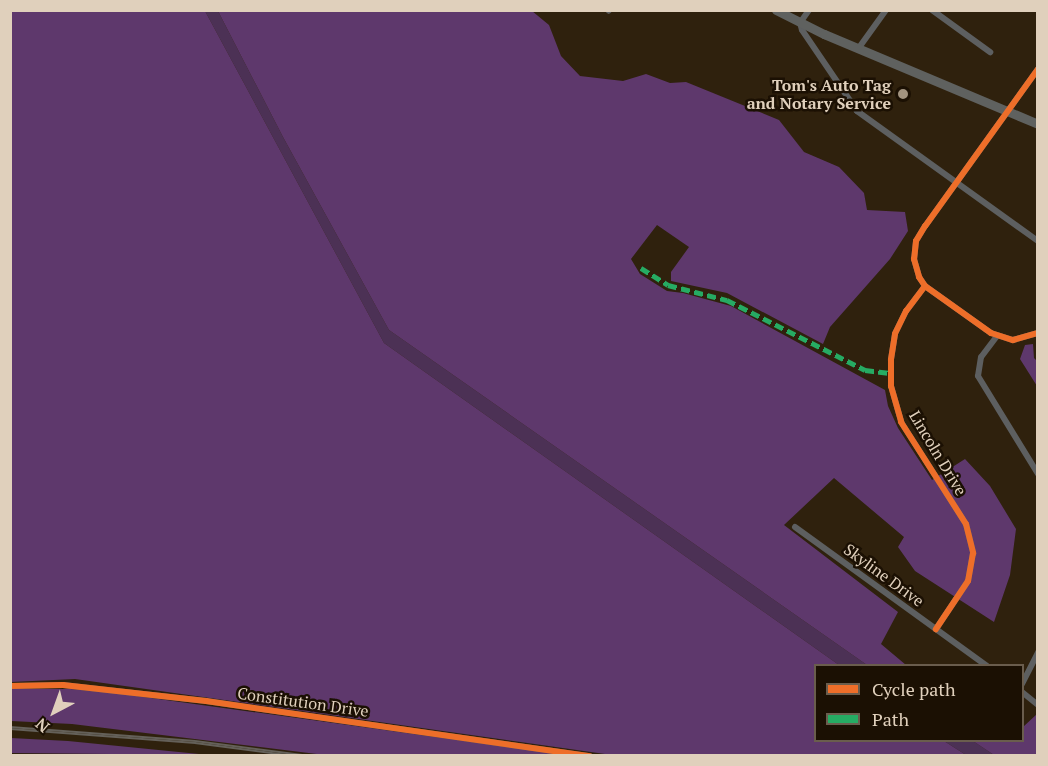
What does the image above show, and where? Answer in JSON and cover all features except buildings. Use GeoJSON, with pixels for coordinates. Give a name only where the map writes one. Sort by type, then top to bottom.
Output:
{"type":"FeatureCollection","features":[{"type":"Feature","properties":{"kind":"main road"},"geometry":{"type":"LineString","coordinates":[[776,10],[858,49],[1038,124]]}},
{"type":"Feature","properties":{"kind":"street"},"geometry":{"type":"LineString","coordinates":[[809,10],[800,23],[808,40],[856,111],[1038,241]]}},
{"type":"Feature","properties":{"kind":"street"},"geometry":{"type":"LineString","coordinates":[[858,49],[886,10]]}},
{"type":"Feature","properties":{"kind":"street"},"geometry":{"type":"LineString","coordinates":[[932,10],[990,52]]}},
{"type":"Feature","properties":{"kind":"street"},"geometry":{"type":"LineString","coordinates":[[1038,69],[956,182],[916,242],[916,268],[925,286],[997,336],[1021,339],[1038,333]]}},
{"type":"Feature","properties":{"kind":"street","name":"Lincoln Drive"},"geometry":{"type":"LineString","coordinates":[[925,286],[906,310],[895,334],[891,360],[891,386],[902,422],[966,524],[973,553],[969,581],[936,629]]}},
{"type":"Feature","properties":{"kind":"street"},"geometry":{"type":"LineString","coordinates":[[997,336],[981,357],[978,376],[1038,474]]}},
{"type":"Feature","properties":{"kind":"street","name":"Skyline Drive"},"geometry":{"type":"LineString","coordinates":[[795,527],[984,664]]}},
{"type":"Feature","properties":{"kind":"street"},"geometry":{"type":"LineString","coordinates":[[1024,682],[1038,652]]}},
{"type":"Feature","properties":{"kind":"street","name":"Constitution Drive"},"geometry":{"type":"LineString","coordinates":[[10,686],[63,685],[173,697],[590,756]]}},
{"type":"Feature","properties":{"kind":"street"},"geometry":{"type":"LineString","coordinates":[[1024,693],[1037,704]]}},
{"type":"Feature","properties":{"kind":"shaded area"},"geometry":{"type":"Polygon","coordinates":[[[10,11],[205,11],[384,343],[838,664],[814,664],[814,742],[946,742],[966,755],[612,755],[75,679],[11,682],[10,11]]]}},
{"type":"Feature","properties":{"kind":"shaded area"},"geometry":{"type":"Polygon","coordinates":[[[205,11],[218,11],[283,137],[389,330],[866,664],[838,664],[384,343],[205,11]]]}},
{"type":"Feature","properties":{"kind":"shaded area"},"geometry":{"type":"Polygon","coordinates":[[[218,11],[532,11],[549,25],[561,56],[580,76],[623,81],[646,74],[670,83],[686,82],[779,120],[804,152],[839,167],[864,193],[867,210],[905,212],[908,231],[890,259],[830,327],[823,344],[727,293],[671,281],[671,272],[689,247],[657,225],[631,259],[640,274],[667,291],[731,306],[885,390],[888,406],[898,428],[932,480],[965,459],[990,486],[1016,529],[1010,575],[994,622],[915,571],[898,547],[904,537],[834,478],[784,525],[898,612],[881,644],[905,664],[866,664],[389,330],[283,137],[218,11]]]}},
{"type":"Feature","properties":{"kind":"shaded area"},"geometry":{"type":"Polygon","coordinates":[[[1033,344],[1034,358],[1037,361],[1037,386],[1020,359],[1025,345],[1033,344]]]}},
{"type":"Feature","properties":{"kind":"shaded area"},"geometry":{"type":"Polygon","coordinates":[[[11,689],[71,689],[115,693],[566,755],[333,756],[72,724],[11,721],[11,689]]]}},
{"type":"Feature","properties":{"kind":"shaded area"},"geometry":{"type":"Polygon","coordinates":[[[1037,714],[1037,755],[994,755],[974,742],[1024,742],[1024,726],[1037,714]]]}},
{"type":"Feature","properties":{"kind":"shaded area"},"geometry":{"type":"Polygon","coordinates":[[[11,738],[68,741],[209,755],[11,753],[11,738]]]}},
{"type":"Feature","properties":{"kind":"shaded area"},"geometry":{"type":"Polygon","coordinates":[[[946,742],[974,742],[994,755],[966,755],[946,742]]]}},
{"type":"Feature","properties":{"kind":"railway"},"geometry":{"type":"LineString","coordinates":[[10,728],[195,742],[302,756]]}},
{"type":"Feature","properties":{"kind":"marked path"},"geometry":{"type":"LineString","coordinates":[[641,268],[668,285],[727,300],[865,370],[890,373]]}},
{"type":"Feature","properties":{"kind":"cycle path"},"geometry":{"type":"LineString","coordinates":[[1038,69],[925,226],[916,241],[914,259],[919,277],[925,286],[991,333],[1013,340],[1038,333]]}},
{"type":"Feature","properties":{"kind":"cycle path"},"geometry":{"type":"LineString","coordinates":[[925,286],[906,311],[895,334],[891,360],[891,386],[901,422],[966,524],[973,553],[968,581],[936,629]]}},
{"type":"Feature","properties":{"kind":"cycle path"},"geometry":{"type":"LineString","coordinates":[[10,686],[63,685],[206,701],[590,756]]}},
{"type":"Feature","properties":{"kind":"place","name":"Tom's Auto Tag and Notary Service"},"geometry":{"type":"Point","coordinates":[903,94]}}]}
